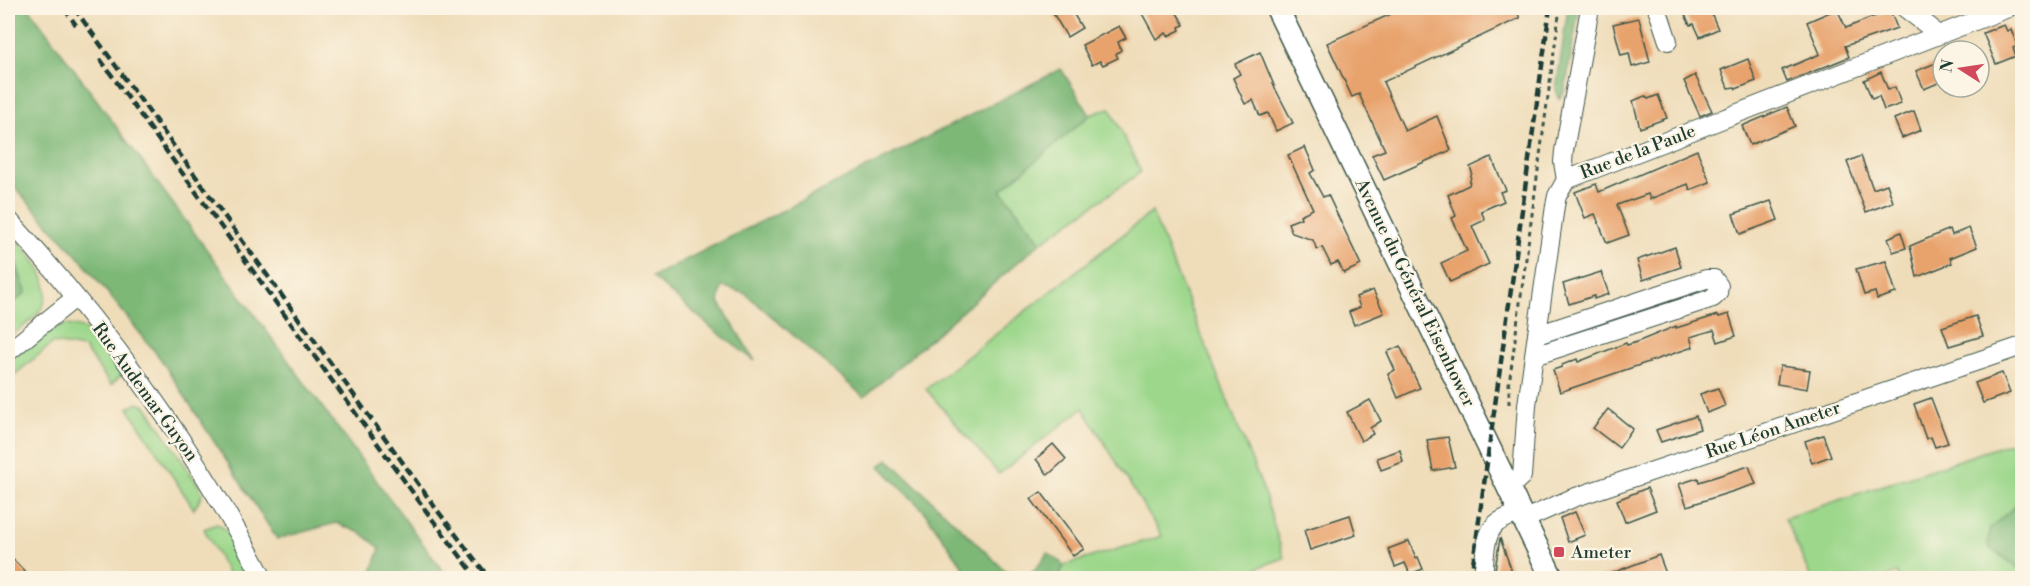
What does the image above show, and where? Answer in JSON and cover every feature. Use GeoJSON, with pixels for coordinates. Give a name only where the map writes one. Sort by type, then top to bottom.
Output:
{"type":"FeatureCollection","features":[{"type":"Feature","properties":{"kind":"main road","name":"Avenue du Général Eisenhower"},"geometry":{"type":"LineString","coordinates":[[1278,8],[1552,579]]}},
{"type":"Feature","properties":{"kind":"street"},"geometry":{"type":"LineString","coordinates":[[1566,180],[1564,151],[1590,8]]}},
{"type":"Feature","properties":{"kind":"street"},"geometry":{"type":"LineString","coordinates":[[1657,8],[1668,41]]}},
{"type":"Feature","properties":{"kind":"street"},"geometry":{"type":"LineString","coordinates":[[1905,8],[1931,28],[1934,36]]}},
{"type":"Feature","properties":{"kind":"street","name":"Rue de la Paule"},"geometry":{"type":"LineString","coordinates":[[1509,488],[1522,476],[1523,435],[1557,196],[1566,180],[2008,8]]}},
{"type":"Feature","properties":{"kind":"street","name":"Rue Audemar Guyon"},"geometry":{"type":"LineString","coordinates":[[8,219],[116,349],[191,456],[246,546],[263,579]]}},
{"type":"Feature","properties":{"kind":"street"},"geometry":{"type":"LineString","coordinates":[[1534,356],[1713,298],[1718,293],[1719,286],[1714,279],[1706,279],[1537,335]]}},
{"type":"Feature","properties":{"kind":"street"},"geometry":{"type":"LineString","coordinates":[[8,352],[75,298]]}},
{"type":"Feature","properties":{"kind":"street","name":"Rue Léon Ameter"},"geometry":{"type":"LineString","coordinates":[[1483,579],[1488,537],[1491,529],[1497,523],[2022,346]]}},
{"type":"Feature","properties":{"kind":"path"},"geometry":{"type":"LineString","coordinates":[[1509,407],[1509,384],[1560,8]]}},
{"type":"Feature","properties":{"kind":"green space"},"geometry":{"type":"Polygon","coordinates":[[[8,8],[29,8],[448,578],[370,578],[380,548],[361,533],[336,523],[277,539],[160,358],[82,261],[8,180],[8,8]]]}},
{"type":"Feature","properties":{"kind":"green space"},"geometry":{"type":"Polygon","coordinates":[[[1568,8],[1579,8],[1565,91],[1559,99],[1556,89],[1568,8]]]}},
{"type":"Feature","properties":{"kind":"green space"},"geometry":{"type":"Polygon","coordinates":[[[1061,69],[1090,115],[1001,190],[1041,242],[864,397],[746,294],[722,286],[719,302],[755,361],[652,277],[1061,69]]]}},
{"type":"Feature","properties":{"kind":"green space"},"geometry":{"type":"Polygon","coordinates":[[[1110,108],[1141,172],[1041,242],[1001,190],[1090,115],[1110,108]]]}},
{"type":"Feature","properties":{"kind":"green space"},"geometry":{"type":"Polygon","coordinates":[[[1152,212],[1263,489],[1284,558],[1230,578],[1059,578],[1064,565],[1162,536],[1083,408],[999,474],[926,389],[1152,212]]]}},
{"type":"Feature","properties":{"kind":"green space"},"geometry":{"type":"Polygon","coordinates":[[[8,231],[31,256],[43,276],[46,297],[35,316],[8,338],[8,307],[26,292],[14,259],[8,253],[8,231]]]}},
{"type":"Feature","properties":{"kind":"green space"},"geometry":{"type":"Polygon","coordinates":[[[8,253],[14,259],[26,292],[8,307],[8,253]]]}},
{"type":"Feature","properties":{"kind":"green space"},"geometry":{"type":"Polygon","coordinates":[[[65,325],[76,326],[93,335],[100,341],[123,374],[111,385],[84,348],[53,343],[8,380],[8,361],[43,333],[65,325]]]}},
{"type":"Feature","properties":{"kind":"green space"},"geometry":{"type":"Polygon","coordinates":[[[137,403],[146,406],[201,489],[202,496],[194,509],[128,408],[137,403]]]}},
{"type":"Feature","properties":{"kind":"green space"},"geometry":{"type":"Polygon","coordinates":[[[2022,439],[2022,501],[1991,528],[2022,570],[2022,578],[1899,578],[1897,573],[1882,578],[1811,578],[1785,518],[2022,439]]]}},
{"type":"Feature","properties":{"kind":"green space"},"geometry":{"type":"Polygon","coordinates":[[[888,459],[1013,578],[971,578],[924,511],[880,466],[888,459]]]}},
{"type":"Feature","properties":{"kind":"green space"},"geometry":{"type":"Polygon","coordinates":[[[2022,500],[2022,570],[1988,547],[1990,528],[2022,500]]]}},
{"type":"Feature","properties":{"kind":"green space"},"geometry":{"type":"Polygon","coordinates":[[[217,524],[232,539],[252,578],[230,578],[204,529],[217,524]]]}},
{"type":"Feature","properties":{"kind":"green space"},"geometry":{"type":"Polygon","coordinates":[[[1048,553],[1064,565],[1059,578],[1028,578],[1048,553]]]}},
{"type":"Feature","properties":{"kind":"building"},"geometry":{"type":"Polygon","coordinates":[[[1050,8],[1070,8],[1082,28],[1067,37],[1050,8]]]}},
{"type":"Feature","properties":{"kind":"building"},"geometry":{"type":"Polygon","coordinates":[[[1139,8],[1174,8],[1184,25],[1179,27],[1180,30],[1168,36],[1166,33],[1156,39],[1139,8]]]}},
{"type":"Feature","properties":{"kind":"building"},"geometry":{"type":"Polygon","coordinates":[[[1404,8],[1458,8],[1460,13],[1472,8],[1515,8],[1520,18],[1383,82],[1405,131],[1437,116],[1451,150],[1384,180],[1372,155],[1385,150],[1359,94],[1352,97],[1327,43],[1404,8]]]}},
{"type":"Feature","properties":{"kind":"building"},"geometry":{"type":"Polygon","coordinates":[[[1682,8],[1709,8],[1718,29],[1700,37],[1694,24],[1690,25],[1682,8]]]}},
{"type":"Feature","properties":{"kind":"building"},"geometry":{"type":"Polygon","coordinates":[[[1837,9],[1846,28],[1890,10],[1897,28],[1845,46],[1849,57],[1787,82],[1782,70],[1820,54],[1807,22],[1837,9]]]}},
{"type":"Feature","properties":{"kind":"building"},"geometry":{"type":"Polygon","coordinates":[[[1639,18],[1650,62],[1632,67],[1629,53],[1621,55],[1613,24],[1639,18]]]}},
{"type":"Feature","properties":{"kind":"building"},"geometry":{"type":"Polygon","coordinates":[[[2004,25],[2007,31],[2011,29],[2017,46],[2013,48],[2016,56],[1996,64],[1991,52],[1991,39],[1986,39],[1983,33],[2004,25]]]}},
{"type":"Feature","properties":{"kind":"building"},"geometry":{"type":"Polygon","coordinates":[[[1119,26],[1126,38],[1118,42],[1121,50],[1116,54],[1118,58],[1103,65],[1100,61],[1092,65],[1082,45],[1119,26]]]}},
{"type":"Feature","properties":{"kind":"building"},"geometry":{"type":"Polygon","coordinates":[[[1260,52],[1293,123],[1276,131],[1268,113],[1260,116],[1253,100],[1245,104],[1233,78],[1240,74],[1235,64],[1260,52]]]}},
{"type":"Feature","properties":{"kind":"building"},"geometry":{"type":"Polygon","coordinates":[[[1748,59],[1756,81],[1736,89],[1735,87],[1728,88],[1721,70],[1748,59]]]}},
{"type":"Feature","properties":{"kind":"building"},"geometry":{"type":"Polygon","coordinates":[[[1931,65],[1931,86],[1924,89],[1916,71],[1931,65]]]}},
{"type":"Feature","properties":{"kind":"building"},"geometry":{"type":"Polygon","coordinates":[[[1881,72],[1888,90],[1895,87],[1901,104],[1884,110],[1879,96],[1872,99],[1864,80],[1881,72]]]}},
{"type":"Feature","properties":{"kind":"building"},"geometry":{"type":"Polygon","coordinates":[[[1695,75],[1712,111],[1700,116],[1684,81],[1695,75]]]}},
{"type":"Feature","properties":{"kind":"building"},"geometry":{"type":"Polygon","coordinates":[[[1658,95],[1667,118],[1640,128],[1633,101],[1645,96],[1648,99],[1658,95]]]}},
{"type":"Feature","properties":{"kind":"building"},"geometry":{"type":"Polygon","coordinates":[[[1787,107],[1795,126],[1750,145],[1742,126],[1787,107]]]}},
{"type":"Feature","properties":{"kind":"building"},"geometry":{"type":"Polygon","coordinates":[[[1914,111],[1921,130],[1902,138],[1894,119],[1914,111]]]}},
{"type":"Feature","properties":{"kind":"building"},"geometry":{"type":"Polygon","coordinates":[[[1305,147],[1315,170],[1310,173],[1323,197],[1328,195],[1361,265],[1344,273],[1338,262],[1331,265],[1322,247],[1317,250],[1313,240],[1292,233],[1288,223],[1301,218],[1300,215],[1313,209],[1288,155],[1305,147]]]}},
{"type":"Feature","properties":{"kind":"building"},"geometry":{"type":"Polygon","coordinates":[[[1697,150],[1710,182],[1690,190],[1688,184],[1650,199],[1648,194],[1617,205],[1629,235],[1607,243],[1595,214],[1585,218],[1575,192],[1596,184],[1599,192],[1697,150]]]}},
{"type":"Feature","properties":{"kind":"building"},"geometry":{"type":"Polygon","coordinates":[[[1861,156],[1873,189],[1887,184],[1893,202],[1866,212],[1847,162],[1861,156]]]}},
{"type":"Feature","properties":{"kind":"building"},"geometry":{"type":"Polygon","coordinates":[[[1491,157],[1506,190],[1500,192],[1504,201],[1481,211],[1485,220],[1472,226],[1489,264],[1450,282],[1441,263],[1467,251],[1452,218],[1456,216],[1448,195],[1469,185],[1472,172],[1470,167],[1491,157]]]}},
{"type":"Feature","properties":{"kind":"building"},"geometry":{"type":"Polygon","coordinates":[[[1771,201],[1778,220],[1740,234],[1733,214],[1771,201]]]}},
{"type":"Feature","properties":{"kind":"building"},"geometry":{"type":"Polygon","coordinates":[[[1969,228],[1977,247],[1950,258],[1952,263],[1917,277],[1910,246],[1950,229],[1952,235],[1969,228]]]}},
{"type":"Feature","properties":{"kind":"building"},"geometry":{"type":"Polygon","coordinates":[[[1901,232],[1906,248],[1893,252],[1888,238],[1901,232]]]}},
{"type":"Feature","properties":{"kind":"building"},"geometry":{"type":"Polygon","coordinates":[[[1675,247],[1681,267],[1643,280],[1637,260],[1675,247]]]}},
{"type":"Feature","properties":{"kind":"building"},"geometry":{"type":"Polygon","coordinates":[[[1886,261],[1896,293],[1877,299],[1875,292],[1864,295],[1856,269],[1886,261]]]}},
{"type":"Feature","properties":{"kind":"building"},"geometry":{"type":"Polygon","coordinates":[[[1601,272],[1609,294],[1569,304],[1563,284],[1601,272]]]}},
{"type":"Feature","properties":{"kind":"building"},"geometry":{"type":"Polygon","coordinates":[[[1373,290],[1384,313],[1354,325],[1349,312],[1360,307],[1356,297],[1373,290]]]}},
{"type":"Feature","properties":{"kind":"building"},"geometry":{"type":"Polygon","coordinates":[[[1729,314],[1736,336],[1718,342],[1714,330],[1690,337],[1693,347],[1560,392],[1553,370],[1562,365],[1577,359],[1578,362],[1626,343],[1627,345],[1637,342],[1676,326],[1676,328],[1718,315],[1719,317],[1729,314]]]}},
{"type":"Feature","properties":{"kind":"building"},"geometry":{"type":"Polygon","coordinates":[[[1976,316],[1983,336],[1949,346],[1942,327],[1976,316]]]}},
{"type":"Feature","properties":{"kind":"building"},"geometry":{"type":"Polygon","coordinates":[[[1400,346],[1420,388],[1398,398],[1388,374],[1395,370],[1387,352],[1400,346]]]}},
{"type":"Feature","properties":{"kind":"building"},"geometry":{"type":"Polygon","coordinates":[[[1780,366],[1810,370],[1807,389],[1777,384],[1780,366]]]}},
{"type":"Feature","properties":{"kind":"building"},"geometry":{"type":"Polygon","coordinates":[[[2002,373],[2010,393],[1983,403],[1975,383],[2002,373]]]}},
{"type":"Feature","properties":{"kind":"building"},"geometry":{"type":"Polygon","coordinates":[[[1718,388],[1725,406],[1707,413],[1700,394],[1718,388]]]}},
{"type":"Feature","properties":{"kind":"building"},"geometry":{"type":"Polygon","coordinates":[[[1931,398],[1948,443],[1935,447],[1931,437],[1926,439],[1914,404],[1931,398]]]}},
{"type":"Feature","properties":{"kind":"building"},"geometry":{"type":"Polygon","coordinates":[[[1370,400],[1381,421],[1370,428],[1373,434],[1361,441],[1347,412],[1370,400]]]}},
{"type":"Feature","properties":{"kind":"building"},"geometry":{"type":"Polygon","coordinates":[[[1608,409],[1633,429],[1619,448],[1593,428],[1608,409]]]}},
{"type":"Feature","properties":{"kind":"building"},"geometry":{"type":"Polygon","coordinates":[[[1696,416],[1700,429],[1661,442],[1656,430],[1696,416]]]}},
{"type":"Feature","properties":{"kind":"building"},"geometry":{"type":"Polygon","coordinates":[[[1823,435],[1831,456],[1812,463],[1805,441],[1823,435]]]}},
{"type":"Feature","properties":{"kind":"building"},"geometry":{"type":"Polygon","coordinates":[[[1448,437],[1455,467],[1433,471],[1427,440],[1448,437]]]}},
{"type":"Feature","properties":{"kind":"building"},"geometry":{"type":"Polygon","coordinates":[[[1053,444],[1066,459],[1048,475],[1036,459],[1053,444]]]}},
{"type":"Feature","properties":{"kind":"building"},"geometry":{"type":"Polygon","coordinates":[[[1400,450],[1403,462],[1381,470],[1377,458],[1400,450]]]}},
{"type":"Feature","properties":{"kind":"building"},"geometry":{"type":"Polygon","coordinates":[[[1749,466],[1756,484],[1687,506],[1679,484],[1698,478],[1699,482],[1749,466]]]}},
{"type":"Feature","properties":{"kind":"building"},"geometry":{"type":"Polygon","coordinates":[[[1647,488],[1656,510],[1625,522],[1617,500],[1647,488]]]}},
{"type":"Feature","properties":{"kind":"building"},"geometry":{"type":"Polygon","coordinates":[[[1041,492],[1084,549],[1073,556],[1031,499],[1041,492]]]}},
{"type":"Feature","properties":{"kind":"building"},"geometry":{"type":"Polygon","coordinates":[[[1575,512],[1585,535],[1568,542],[1560,518],[1575,512]]]}},
{"type":"Feature","properties":{"kind":"building"},"geometry":{"type":"Polygon","coordinates":[[[1350,515],[1356,535],[1310,550],[1304,530],[1350,515]]]}},
{"type":"Feature","properties":{"kind":"building"},"geometry":{"type":"Polygon","coordinates":[[[1500,538],[1511,573],[1498,578],[1495,570],[1500,538]]]}},
{"type":"Feature","properties":{"kind":"building"},"geometry":{"type":"Polygon","coordinates":[[[1409,541],[1423,569],[1410,574],[1405,563],[1395,567],[1388,549],[1409,541]]]}},
{"type":"Feature","properties":{"kind":"building"},"geometry":{"type":"Polygon","coordinates":[[[8,554],[32,579],[8,579],[8,554]]]}},
{"type":"Feature","properties":{"kind":"building"},"geometry":{"type":"Polygon","coordinates":[[[1659,555],[1668,579],[1603,579],[1602,577],[1659,555]]]}},
{"type":"Feature","properties":{"kind":"railway"},"geometry":{"type":"LineString","coordinates":[[64,8],[76,25]]}},
{"type":"Feature","properties":{"kind":"railway"},"geometry":{"type":"LineString","coordinates":[[74,8],[437,510],[489,578]]}},
{"type":"Feature","properties":{"kind":"railway"},"geometry":{"type":"LineString","coordinates":[[1471,578],[1550,8]]}},
{"type":"Feature","properties":{"kind":"railway"},"geometry":{"type":"LineString","coordinates":[[100,59],[429,515],[477,578]]}},
{"type":"Feature","properties":{"kind":"place","name":"Ameter"},"geometry":{"type":"Point","coordinates":[1559,552]}}]}
